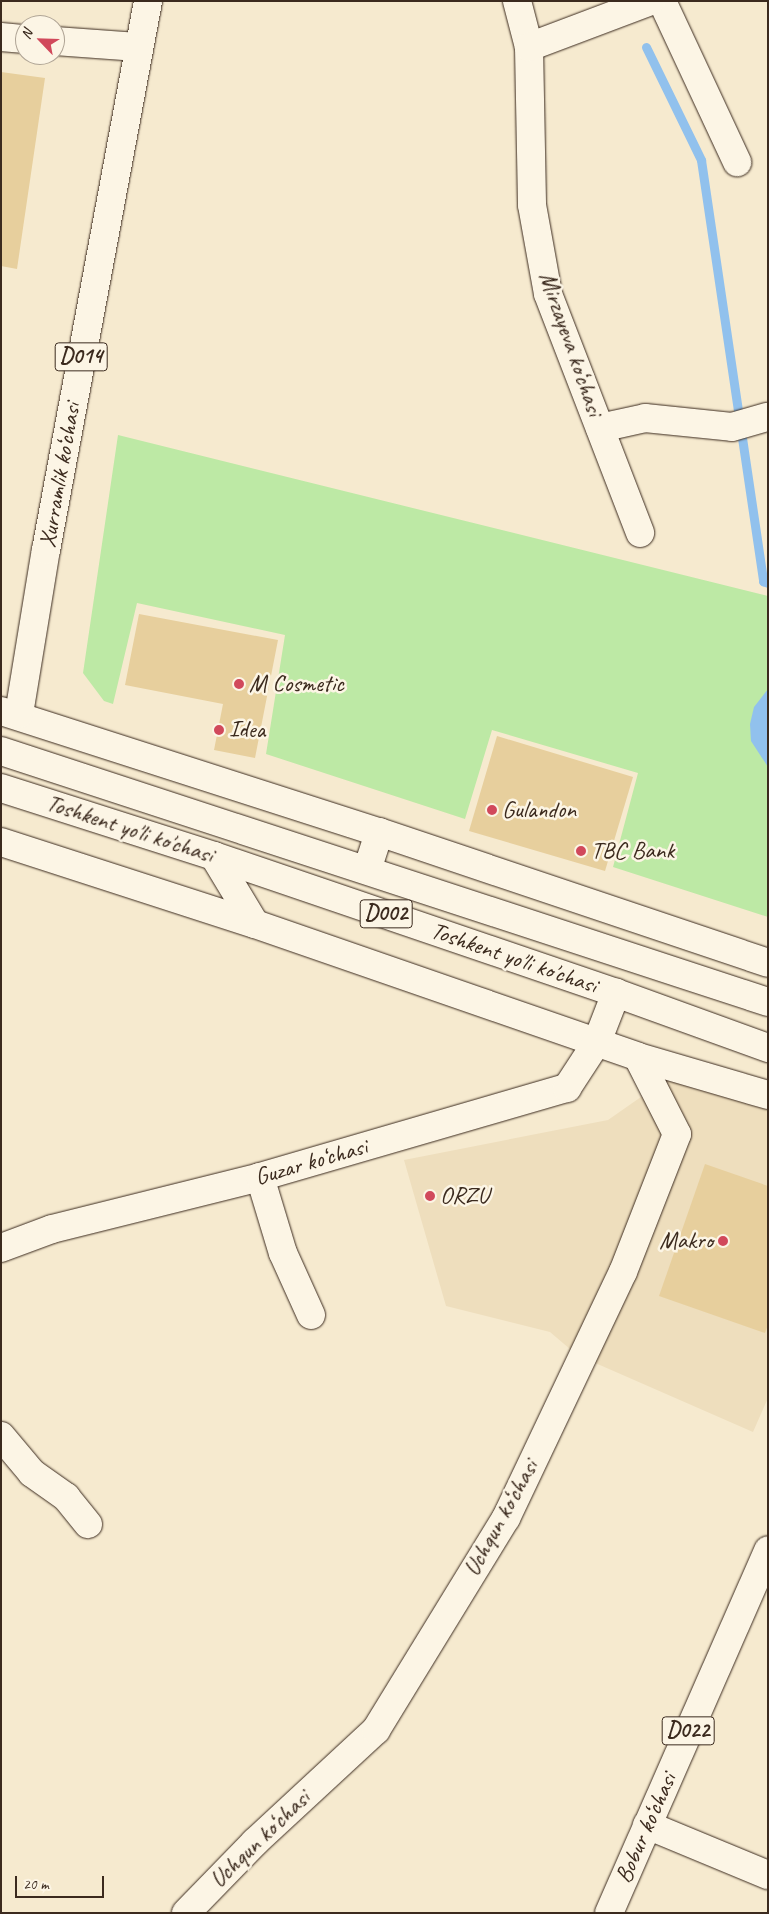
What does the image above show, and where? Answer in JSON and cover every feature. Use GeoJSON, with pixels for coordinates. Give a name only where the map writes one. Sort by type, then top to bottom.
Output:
{"type":"FeatureCollection","features":[{"type":"Feature","properties":{"kind":"street","name":"Xurramlik ko‘chasi"},"geometry":{"type":"LineString","coordinates":[[10,712],[148,1]]}},
{"type":"Feature","properties":{"kind":"street","name":"Mirzayeva ko‘chasi"},"geometry":{"type":"LineString","coordinates":[[517,1],[530,47],[532,205],[548,294],[640,533]]}},
{"type":"Feature","properties":{"kind":"street"},"geometry":{"type":"LineString","coordinates":[[530,47],[651,1]]}},
{"type":"Feature","properties":{"kind":"street"},"geometry":{"type":"LineString","coordinates":[[662,1],[736,162]]}},
{"type":"Feature","properties":{"kind":"street"},"geometry":{"type":"LineString","coordinates":[[1,37],[15,38]]}},
{"type":"Feature","properties":{"kind":"street"},"geometry":{"type":"LineString","coordinates":[[65,42],[138,47]]}},
{"type":"Feature","properties":{"kind":"street"},"geometry":{"type":"LineString","coordinates":[[600,428],[645,418],[732,427],[768,417]]}},
{"type":"Feature","properties":{"kind":"street"},"geometry":{"type":"LineString","coordinates":[[10,712],[379,832],[768,963]]}},
{"type":"Feature","properties":{"kind":"street","name":"Toshkent yo'li ko'chasi"},"geometry":{"type":"LineString","coordinates":[[1,751],[768,1002]]}},
{"type":"Feature","properties":{"kind":"street","name":"Toshkent yo'li ko'chasi"},"geometry":{"type":"LineString","coordinates":[[1,788],[214,856],[616,992],[768,1048]]}},
{"type":"Feature","properties":{"kind":"street"},"geometry":{"type":"LineString","coordinates":[[367,870],[379,832]]}},
{"type":"Feature","properties":{"kind":"street"},"geometry":{"type":"LineString","coordinates":[[1,842],[255,924],[638,1057],[768,1095]]}},
{"type":"Feature","properties":{"kind":"street"},"geometry":{"type":"LineString","coordinates":[[214,856],[255,924]]}},
{"type":"Feature","properties":{"kind":"street","name":"Guzar ko‘chasi"},"geometry":{"type":"LineString","coordinates":[[1,1248],[52,1229],[260,1177],[567,1088],[597,1042],[616,992]]}},
{"type":"Feature","properties":{"kind":"street","name":"Uchqun ko‘chasi"},"geometry":{"type":"LineString","coordinates":[[186,1913],[255,1842],[376,1730],[506,1518],[623,1272],[677,1134],[638,1057]]}},
{"type":"Feature","properties":{"kind":"street"},"geometry":{"type":"LineString","coordinates":[[260,1177],[283,1253],[311,1315]]}},
{"type":"Feature","properties":{"kind":"street"},"geometry":{"type":"LineString","coordinates":[[1,1436],[32,1473],[66,1497],[88,1524]]}},
{"type":"Feature","properties":{"kind":"street","name":"Bobur ko‘chasi"},"geometry":{"type":"LineString","coordinates":[[609,1913],[768,1550]]}},
{"type":"Feature","properties":{"kind":"street"},"geometry":{"type":"LineString","coordinates":[[647,1825],[768,1875]]}},
{"type":"Feature","properties":{"kind":"shaded area"},"geometry":{"type":"Polygon","coordinates":[[[684,1067],[768,1099],[768,1398],[753,1432],[577,1355],[550,1332],[446,1306],[404,1160],[608,1120],[684,1067]]]}},
{"type":"Feature","properties":{"kind":"green space"},"geometry":{"type":"Polygon","coordinates":[[[118,435],[768,596],[768,917],[613,867],[638,773],[492,730],[465,819],[266,754],[285,635],[137,603],[113,704],[104,701],[83,673],[118,435]]]}},
{"type":"Feature","properties":{"kind":"water"},"geometry":{"type":"Polygon","coordinates":[[[768,689],[768,767],[751,741],[750,724],[754,707],[768,689]]]}},
{"type":"Feature","properties":{"kind":"building"},"geometry":{"type":"Polygon","coordinates":[[[1,72],[45,78],[17,269],[1,266],[1,72]]]}},
{"type":"Feature","properties":{"kind":"building"},"geometry":{"type":"Polygon","coordinates":[[[139,614],[278,640],[255,758],[214,750],[223,704],[125,685],[139,614]]]}},
{"type":"Feature","properties":{"kind":"building"},"geometry":{"type":"Polygon","coordinates":[[[497,736],[633,777],[605,871],[469,831],[497,736]]]}},
{"type":"Feature","properties":{"kind":"building","name":"Makro"},"geometry":{"type":"Polygon","coordinates":[[[705,1164],[768,1186],[768,1325],[765,1333],[659,1296],[705,1164]]]}},
{"type":"Feature","properties":{"kind":"waterway"},"geometry":{"type":"LineString","coordinates":[[646,47],[701,160],[763,581],[768,583]]}},
{"type":"Feature","properties":{"kind":"place","name":"M Cosmetic"},"geometry":{"type":"Point","coordinates":[239,684]}},
{"type":"Feature","properties":{"kind":"place","name":"Idea"},"geometry":{"type":"Point","coordinates":[219,730]}},
{"type":"Feature","properties":{"kind":"place","name":"Gulandon"},"geometry":{"type":"Point","coordinates":[492,810]}},
{"type":"Feature","properties":{"kind":"place","name":"TBC Bank"},"geometry":{"type":"Point","coordinates":[581,851]}},
{"type":"Feature","properties":{"kind":"place","name":"ORZU"},"geometry":{"type":"Point","coordinates":[430,1196]}},
{"type":"Feature","properties":{"kind":"place","name":"Makro"},"geometry":{"type":"Point","coordinates":[723,1241]}}]}
